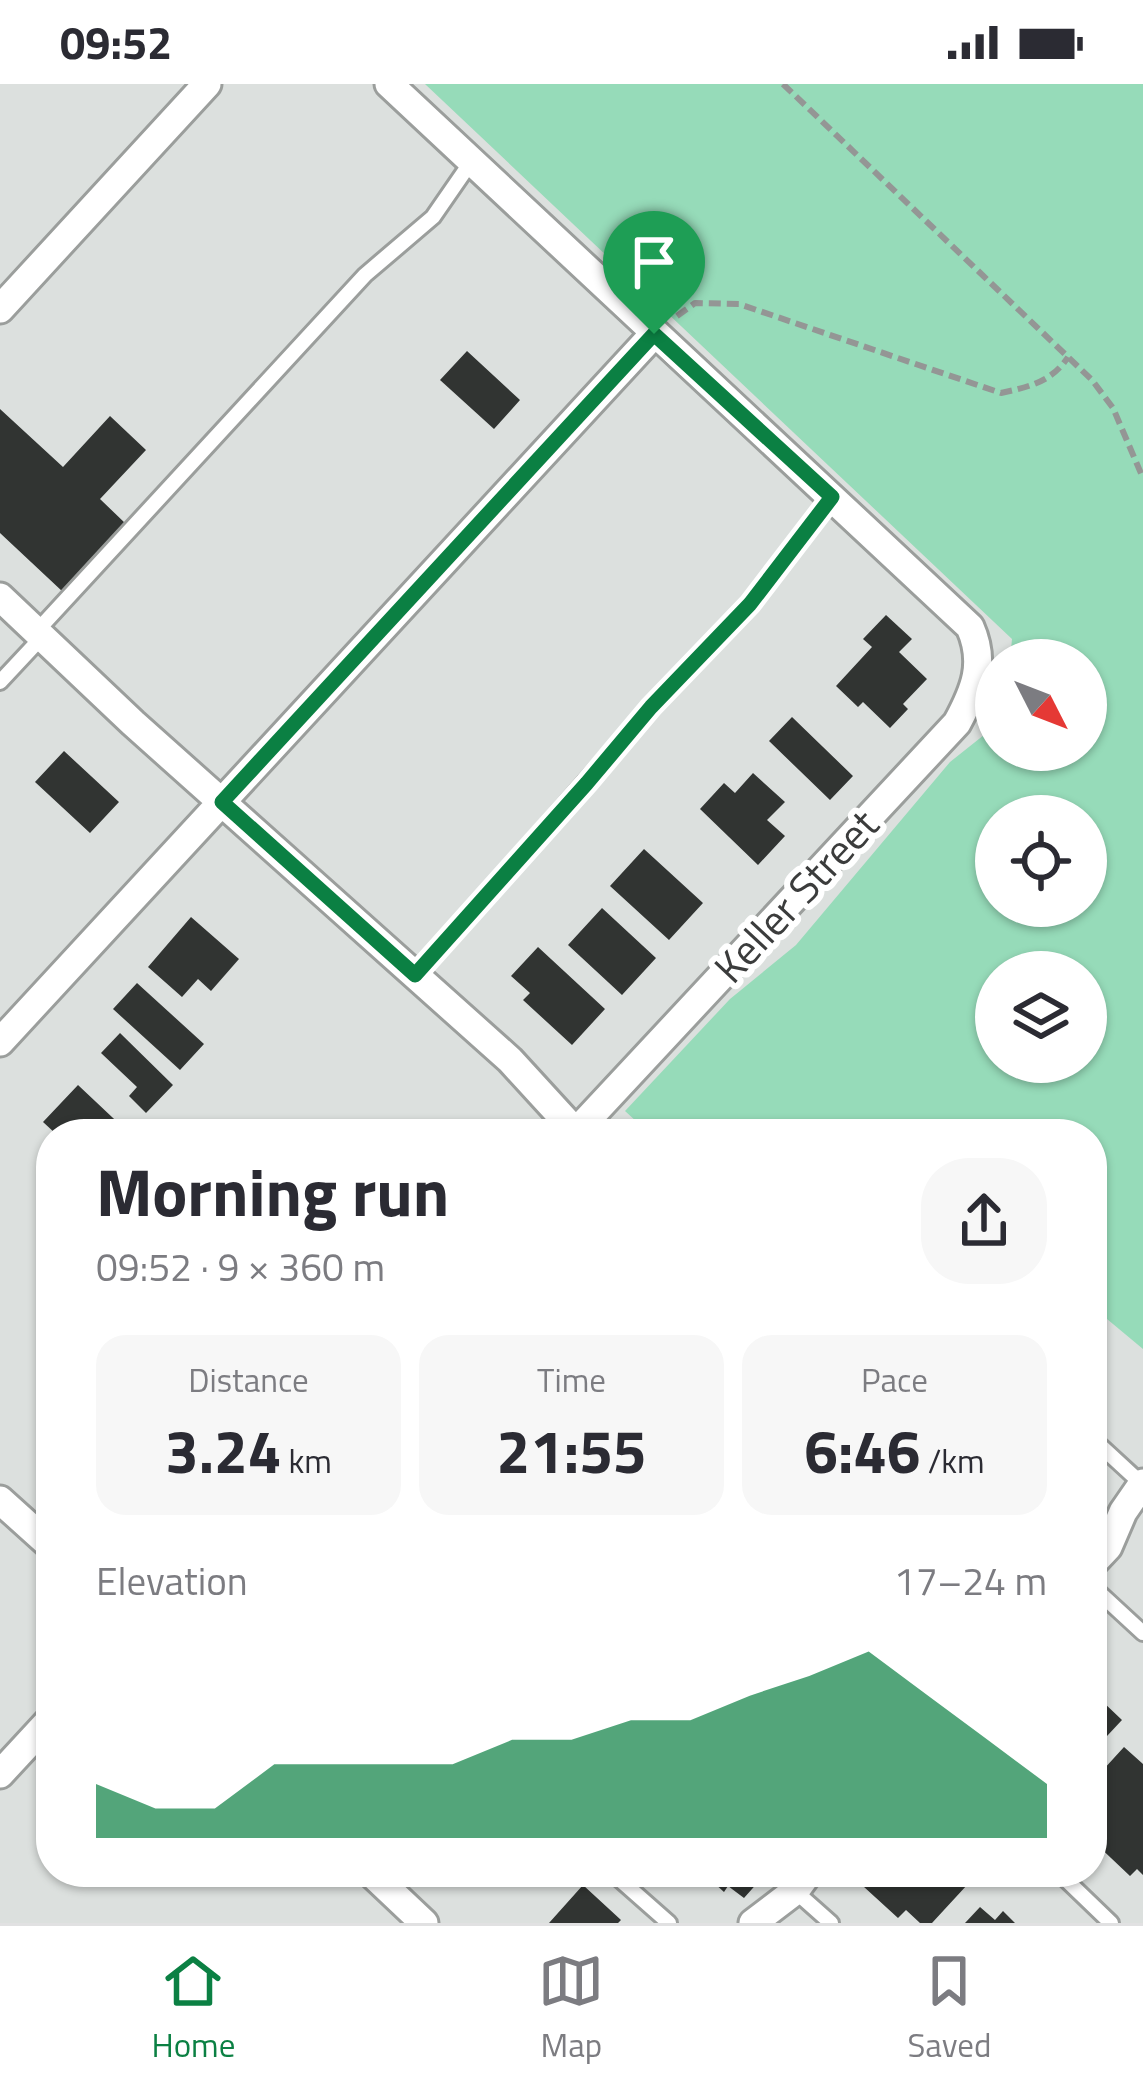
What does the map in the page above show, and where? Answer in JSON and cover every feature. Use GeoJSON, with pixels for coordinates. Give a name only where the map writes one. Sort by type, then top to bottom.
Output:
{"type":"FeatureCollection","features":[{"type":"Feature","properties":{"kind":"street"},"geometry":{"type":"LineString","coordinates":[[0,309],[207,84]]}},
{"type":"Feature","properties":{"kind":"street"},"geometry":{"type":"LineString","coordinates":[[389,84],[832,497]]}},
{"type":"Feature","properties":{"kind":"street"},"geometry":{"type":"LineString","coordinates":[[0,1042],[654,334]]}},
{"type":"Feature","properties":{"kind":"street","name":"Keller Street"},"geometry":{"type":"LineString","coordinates":[[588,1119],[957,723],[975,689],[979,658],[970,627],[832,497]]}},
{"type":"Feature","properties":{"kind":"street"},"geometry":{"type":"LineString","coordinates":[[0,597],[510,1060],[563,1119]]}},
{"type":"Feature","properties":{"kind":"street"},"geometry":{"type":"LineString","coordinates":[[1107,1547],[1123,1511],[1143,1484]]}},
{"type":"Feature","properties":{"kind":"street"},"geometry":{"type":"LineString","coordinates":[[0,1500],[36,1532]]}},
{"type":"Feature","properties":{"kind":"street"},"geometry":{"type":"LineString","coordinates":[[0,1774],[36,1735]]}},
{"type":"Feature","properties":{"kind":"street"},"geometry":{"type":"LineString","coordinates":[[386,1887],[424,1923]]}},
{"type":"Feature","properties":{"kind":"street"},"geometry":{"type":"LineString","coordinates":[[753,1923],[795,1887]]}},
{"type":"Feature","properties":{"kind":"lane"},"geometry":{"type":"LineString","coordinates":[[0,682],[365,275],[433,217],[471,162]]}},
{"type":"Feature","properties":{"kind":"lane"},"geometry":{"type":"LineString","coordinates":[[415,975],[651,707],[750,604],[832,497]]}},
{"type":"Feature","properties":{"kind":"lane"},"geometry":{"type":"LineString","coordinates":[[1107,1452],[1143,1484]]}},
{"type":"Feature","properties":{"kind":"lane"},"geometry":{"type":"LineString","coordinates":[[1107,1600],[1143,1633]]}},
{"type":"Feature","properties":{"kind":"lane"},"geometry":{"type":"LineString","coordinates":[[625,1887],[650,1917],[668,1923]]}},
{"type":"Feature","properties":{"kind":"lane"},"geometry":{"type":"LineString","coordinates":[[806,1887],[831,1923]]}},
{"type":"Feature","properties":{"kind":"lane"},"geometry":{"type":"LineString","coordinates":[[1074,1887],[1111,1923]]}},
{"type":"Feature","properties":{"kind":"path"},"geometry":{"type":"LineString","coordinates":[[783,84],[1092,380],[1113,408],[1143,478]]}},
{"type":"Feature","properties":{"kind":"path"},"geometry":{"type":"LineString","coordinates":[[654,334],[695,303],[740,304],[1001,393],[1036,385],[1060,369],[1068,357]]}},
{"type":"Feature","properties":{"kind":"green space"},"geometry":{"type":"Polygon","coordinates":[[[425,84],[1143,84],[1143,1349],[1107,1319],[1107,1119],[634,1119],[625,1111],[730,999],[796,945],[950,762],[975,742],[975,771],[1107,771],[1107,639],[1012,639],[425,84]]]}},
{"type":"Feature","properties":{"kind":"building"},"geometry":{"type":"Polygon","coordinates":[[[467,351],[520,400],[494,429],[440,380],[467,351]]]}},
{"type":"Feature","properties":{"kind":"building"},"geometry":{"type":"Polygon","coordinates":[[[0,409],[63,467],[110,416],[146,450],[100,499],[126,524],[63,592],[0,533],[0,409]]]}},
{"type":"Feature","properties":{"kind":"building"},"geometry":{"type":"Polygon","coordinates":[[[886,615],[912,639],[899,652],[927,679],[903,704],[908,709],[890,728],[863,702],[858,707],[836,686],[872,647],[863,639],[886,615]]]}},
{"type":"Feature","properties":{"kind":"building"},"geometry":{"type":"Polygon","coordinates":[[[792,717],[853,776],[830,800],[769,741],[792,717]]]}},
{"type":"Feature","properties":{"kind":"building"},"geometry":{"type":"Polygon","coordinates":[[[64,751],[119,802],[90,833],[35,782],[64,751]]]}},
{"type":"Feature","properties":{"kind":"building"},"geometry":{"type":"Polygon","coordinates":[[[753,773],[785,802],[767,820],[785,836],[758,865],[700,809],[724,783],[735,793],[753,773]]]}},
{"type":"Feature","properties":{"kind":"building"},"geometry":{"type":"Polygon","coordinates":[[[644,849],[703,903],[669,940],[610,886],[644,849]]]}},
{"type":"Feature","properties":{"kind":"building"},"geometry":{"type":"Polygon","coordinates":[[[602,908],[656,958],[622,995],[568,945],[602,908]]]}},
{"type":"Feature","properties":{"kind":"building"},"geometry":{"type":"Polygon","coordinates":[[[191,917],[239,959],[211,991],[198,979],[182,997],[148,967],[191,917]]]}},
{"type":"Feature","properties":{"kind":"building"},"geometry":{"type":"Polygon","coordinates":[[[538,947],[605,1009],[572,1045],[523,1000],[530,993],[511,976],[538,947]]]}},
{"type":"Feature","properties":{"kind":"building"},"geometry":{"type":"Polygon","coordinates":[[[137,983],[204,1044],[180,1070],[113,1009],[137,983]]]}},
{"type":"Feature","properties":{"kind":"building"},"geometry":{"type":"Polygon","coordinates":[[[120,1033],[173,1085],[146,1113],[129,1096],[137,1087],[101,1053],[120,1033]]]}},
{"type":"Feature","properties":{"kind":"building"},"geometry":{"type":"Polygon","coordinates":[[[78,1085],[114,1119],[46,1119],[78,1085]]]}},
{"type":"Feature","properties":{"kind":"building"},"geometry":{"type":"Polygon","coordinates":[[[1107,1706],[1122,1720],[1107,1736],[1107,1706]]]}},
{"type":"Feature","properties":{"kind":"building"},"geometry":{"type":"Polygon","coordinates":[[[1124,1747],[1143,1764],[1143,1875],[1137,1869],[1130,1876],[1107,1854],[1107,1766],[1124,1747]]]}},
{"type":"Feature","properties":{"kind":"building"},"geometry":{"type":"Polygon","coordinates":[[[581,1887],[621,1920],[618,1923],[549,1923],[581,1887]]]}},
{"type":"Feature","properties":{"kind":"building"},"geometry":{"type":"Polygon","coordinates":[[[729,1887],[754,1887],[744,1898],[729,1887]]]}},
{"type":"Feature","properties":{"kind":"building"},"geometry":{"type":"Polygon","coordinates":[[[864,1887],[965,1887],[932,1923],[920,1923],[906,1910],[898,1918],[864,1887]]]}},
{"type":"Feature","properties":{"kind":"building"},"geometry":{"type":"Polygon","coordinates":[[[980,1907],[995,1920],[1003,1911],[1015,1923],[965,1923],[980,1907]]]}},
{"type":"Feature","properties":{"kind":"route"},"geometry":{"type":"LineString","coordinates":[[654,334],[832,497],[750,604],[651,707],[415,975],[222,802],[654,334]]}}]}
